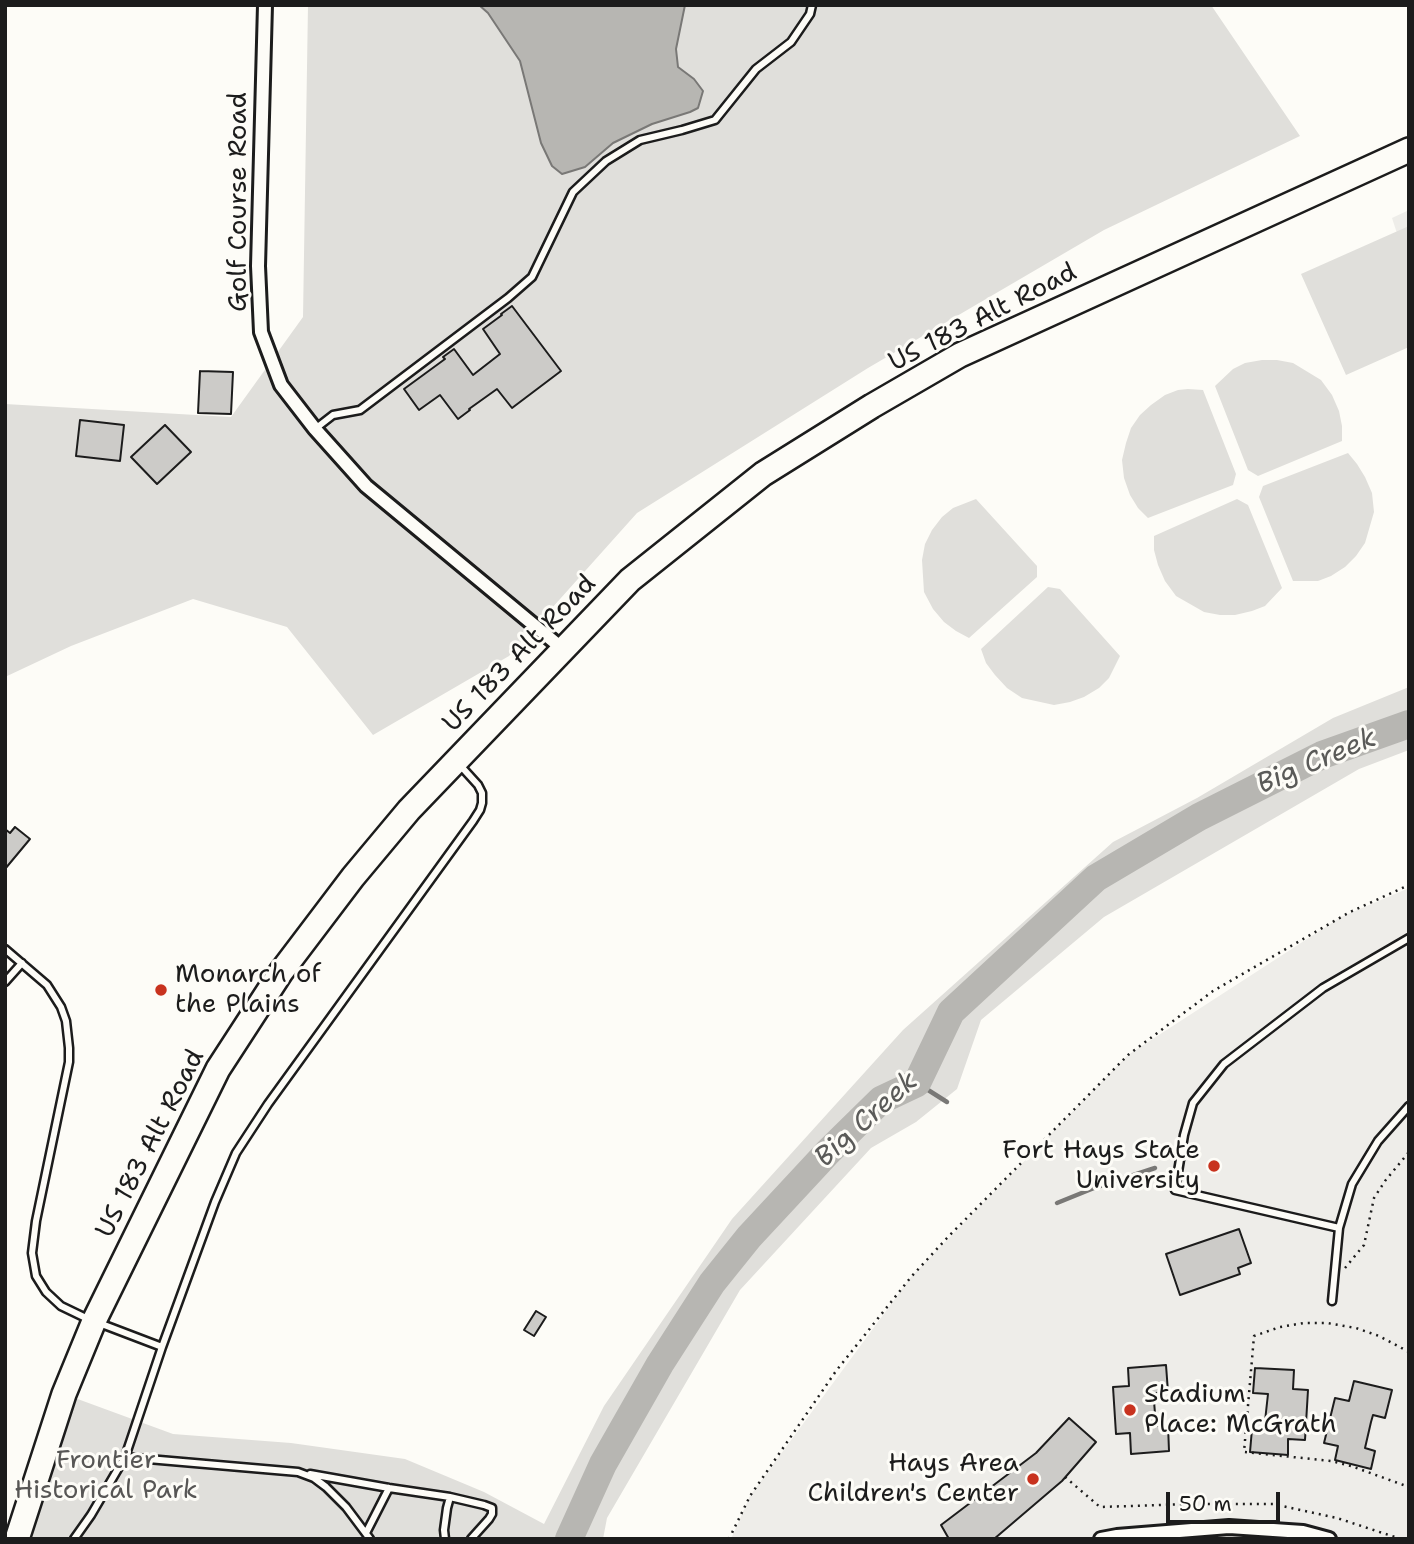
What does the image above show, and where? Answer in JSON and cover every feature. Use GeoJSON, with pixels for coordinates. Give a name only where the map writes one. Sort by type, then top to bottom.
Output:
{"type":"FeatureCollection","features":[{"type":"Feature","properties":{"kind":"highway","name":"US 183 Alt Road"},"geometry":{"type":"LineString","coordinates":[[17,1539],[64,1394],[94,1321],[225,1059],[282,972],[353,877],[409,810],[630,580],[763,474],[960,355],[1409,150]]}},
{"type":"Feature","properties":{"kind":"street","name":"Golf Course Road"},"geometry":{"type":"LineString","coordinates":[[265,5],[258,266],[261,332],[281,386],[366,486],[564,650]]}},
{"type":"Feature","properties":{"kind":"street"},"geometry":{"type":"LineString","coordinates":[[1101,1539],[1229,1527],[1303,1532],[1329,1539]]}},
{"type":"Feature","properties":{"kind":"lane"},"geometry":{"type":"LineString","coordinates":[[316,429],[333,415],[360,410],[508,298],[532,277],[573,192],[606,161],[640,140],[715,120],[756,69],[791,42],[810,14],[812,5]]}},
{"type":"Feature","properties":{"kind":"lane"},"geometry":{"type":"LineString","coordinates":[[74,1539],[125,1457],[225,1176],[245,1137],[482,806],[480,789],[456,761]]}},
{"type":"Feature","properties":{"kind":"lane"},"geometry":{"type":"LineString","coordinates":[[1339,1228],[1175,1190],[1184,1135],[1193,1104],[1224,1064],[1323,988],[1409,938]]}},
{"type":"Feature","properties":{"kind":"lane"},"geometry":{"type":"LineString","coordinates":[[5,949],[47,985],[55,996],[66,1021],[69,1048],[64,1092],[33,1238],[33,1264],[41,1285],[54,1300],[74,1313],[162,1347]]}},
{"type":"Feature","properties":{"kind":"lane"},"geometry":{"type":"LineString","coordinates":[[5,982],[22,963]]}},
{"type":"Feature","properties":{"kind":"lane"},"geometry":{"type":"LineString","coordinates":[[1332,1301],[1339,1228],[1352,1184],[1378,1141],[1409,1105]]}},
{"type":"Feature","properties":{"kind":"lane"},"geometry":{"type":"LineString","coordinates":[[125,1457],[298,1472],[450,1497],[492,1508],[489,1519],[471,1539]]}},
{"type":"Feature","properties":{"kind":"lane"},"geometry":{"type":"LineString","coordinates":[[298,1472],[314,1478],[326,1487],[346,1507],[368,1536],[389,1488]]}},
{"type":"Feature","properties":{"kind":"lane"},"geometry":{"type":"LineString","coordinates":[[446,1539],[444,1530],[450,1497]]}},
{"type":"Feature","properties":{"kind":"path"},"geometry":{"type":"LineString","coordinates":[[729,1539],[750,1496],[820,1393],[911,1277],[1128,1055],[1213,991],[1350,912],[1409,885]]}},
{"type":"Feature","properties":{"kind":"path"},"geometry":{"type":"LineString","coordinates":[[1334,1274],[1341,1273],[1364,1245],[1374,1198],[1409,1152]]}},
{"type":"Feature","properties":{"kind":"path"},"geometry":{"type":"LineString","coordinates":[[1409,1352],[1379,1336],[1356,1328],[1327,1323],[1280,1327],[1254,1336],[1244,1452],[1331,1461],[1409,1487]]}},
{"type":"Feature","properties":{"kind":"path"},"geometry":{"type":"LineString","coordinates":[[1065,1477],[1100,1507],[1273,1504],[1337,1518],[1401,1539]]}},
{"type":"Feature","properties":{"kind":"shaded area"},"geometry":{"type":"Polygon","coordinates":[[[479,5],[685,5],[676,49],[678,67],[694,79],[703,91],[698,108],[652,124],[613,143],[585,167],[562,174],[552,166],[541,143],[520,61],[488,13],[479,5]]]}},
{"type":"Feature","properties":{"kind":"shaded area"},"geometry":{"type":"Polygon","coordinates":[[[1409,210],[1409,270],[1392,218],[1409,210]]]}},
{"type":"Feature","properties":{"kind":"shaded area","name":"Fort Hays State University"},"geometry":{"type":"Polygon","coordinates":[[[1409,888],[1409,1539],[731,1539],[750,1496],[911,1277],[1128,1055],[1341,917],[1409,888]]]}},
{"type":"Feature","properties":{"kind":"green space"},"geometry":{"type":"Polygon","coordinates":[[[308,5],[1211,5],[1300,136],[1104,230],[868,368],[637,513],[509,656],[373,735],[287,627],[193,599],[71,646],[5,677],[5,404],[231,417],[303,317],[308,5]]]}},
{"type":"Feature","properties":{"kind":"green space"},"geometry":{"type":"Polygon","coordinates":[[[1409,226],[1409,347],[1346,375],[1301,274],[1409,226]]]}},
{"type":"Feature","properties":{"kind":"green space"},"geometry":{"type":"Polygon","coordinates":[[[1262,360],[1293,363],[1321,380],[1339,411],[1342,441],[1258,476],[1248,470],[1215,386],[1233,369],[1245,363],[1262,360]]]}},
{"type":"Feature","properties":{"kind":"green space"},"geometry":{"type":"Polygon","coordinates":[[[1188,389],[1203,390],[1236,474],[1233,485],[1148,518],[1130,495],[1124,478],[1122,460],[1126,443],[1131,428],[1151,405],[1165,395],[1188,389]]]}},
{"type":"Feature","properties":{"kind":"green space"},"geometry":{"type":"Polygon","coordinates":[[[1348,453],[1365,477],[1372,493],[1374,512],[1365,543],[1345,567],[1331,576],[1318,581],[1293,581],[1259,497],[1263,486],[1348,453]]]}},
{"type":"Feature","properties":{"kind":"green space"},"geometry":{"type":"Polygon","coordinates":[[[976,499],[1037,566],[1037,577],[969,638],[944,622],[933,609],[924,592],[922,560],[925,544],[942,517],[953,508],[976,499]]]}},
{"type":"Feature","properties":{"kind":"green space"},"geometry":{"type":"Polygon","coordinates":[[[1237,499],[1248,505],[1282,588],[1265,606],[1252,611],[1235,615],[1204,612],[1176,596],[1165,581],[1154,550],[1154,536],[1237,499]]]}},
{"type":"Feature","properties":{"kind":"green space"},"geometry":{"type":"Polygon","coordinates":[[[1048,587],[1060,589],[1120,656],[1109,678],[1099,688],[1084,697],[1054,705],[1022,698],[1007,688],[986,663],[981,649],[1048,587]]]}},
{"type":"Feature","properties":{"kind":"green space","name":"Frontier Historical Park"},"geometry":{"type":"Polygon","coordinates":[[[1409,687],[1409,750],[1359,769],[1104,917],[981,1020],[957,1089],[916,1122],[871,1148],[740,1290],[607,1518],[603,1539],[21,1539],[64,1394],[173,1434],[291,1443],[405,1459],[484,1492],[544,1524],[604,1406],[732,1219],[903,1030],[1113,842],[1197,798],[1333,718],[1409,687]]]}},
{"type":"Feature","properties":{"kind":"building"},"geometry":{"type":"Polygon","coordinates":[[[512,306],[561,371],[512,408],[497,389],[458,419],[440,395],[419,410],[404,389],[445,359],[443,357],[454,349],[473,375],[500,354],[483,329],[512,306]]]}},
{"type":"Feature","properties":{"kind":"building"},"geometry":{"type":"Polygon","coordinates":[[[200,371],[233,372],[231,414],[198,413],[200,371]]]}},
{"type":"Feature","properties":{"kind":"building"},"geometry":{"type":"Polygon","coordinates":[[[80,420],[124,425],[120,461],[76,456],[80,420]]]}},
{"type":"Feature","properties":{"kind":"building"},"geometry":{"type":"Polygon","coordinates":[[[165,425],[191,452],[157,484],[131,457],[165,425]]]}},
{"type":"Feature","properties":{"kind":"building"},"geometry":{"type":"Polygon","coordinates":[[[15,827],[30,839],[5,869],[5,829],[10,833],[15,827]]]}},
{"type":"Feature","properties":{"kind":"building"},"geometry":{"type":"Polygon","coordinates":[[[1239,1229],[1251,1263],[1238,1268],[1240,1274],[1180,1295],[1166,1254],[1239,1229]]]}},
{"type":"Feature","properties":{"kind":"building"},"geometry":{"type":"Polygon","coordinates":[[[536,1311],[546,1317],[534,1336],[524,1330],[536,1311]]]}},
{"type":"Feature","properties":{"kind":"building","name":"Stadium Place: McGrath"},"geometry":{"type":"Polygon","coordinates":[[[1166,1365],[1168,1392],[1156,1393],[1154,1401],[1156,1426],[1168,1425],[1169,1451],[1131,1454],[1130,1433],[1116,1434],[1113,1387],[1129,1386],[1128,1368],[1166,1365]]]}},
{"type":"Feature","properties":{"kind":"building"},"geometry":{"type":"Polygon","coordinates":[[[1255,1368],[1294,1370],[1293,1389],[1308,1390],[1305,1440],[1288,1439],[1288,1455],[1250,1452],[1252,1429],[1264,1430],[1268,1394],[1253,1393],[1255,1368]]]}},
{"type":"Feature","properties":{"kind":"building"},"geometry":{"type":"Polygon","coordinates":[[[1354,1381],[1392,1390],[1385,1418],[1373,1415],[1371,1422],[1365,1448],[1375,1451],[1371,1469],[1335,1460],[1338,1446],[1324,1443],[1335,1398],[1349,1401],[1354,1381]]]}},
{"type":"Feature","properties":{"kind":"building","name":"Hays Area Children's Center"},"geometry":{"type":"Polygon","coordinates":[[[1069,1418],[1096,1442],[1062,1481],[994,1539],[949,1539],[941,1525],[1036,1453],[1069,1418]]]}},
{"type":"Feature","properties":{"kind":"waterway","name":"Big Creek"},"geometry":{"type":"LineString","coordinates":[[569,1539],[603,1464],[660,1364],[712,1283],[749,1237],[881,1100],[917,1083],[951,1012],[1096,878],[1199,817],[1322,755],[1409,724]]}},
{"type":"Feature","properties":{"kind":"waterway"},"geometry":{"type":"LineString","coordinates":[[917,1083],[947,1102]]}},
{"type":"Feature","properties":{"kind":"waterway"},"geometry":{"type":"LineString","coordinates":[[1057,1203],[1155,1168]]}},
{"type":"Feature","properties":{"kind":"place","name":"Monarch of the Plains"},"geometry":{"type":"Point","coordinates":[161,990]}},
{"type":"Feature","properties":{"kind":"place","name":"Fort Hays State University"},"geometry":{"type":"Point","coordinates":[1214,1166]}},
{"type":"Feature","properties":{"kind":"place","name":"Stadium Place: McGrath"},"geometry":{"type":"Point","coordinates":[1130,1410]}},
{"type":"Feature","properties":{"kind":"place","name":"Hays Area Children's Center"},"geometry":{"type":"Point","coordinates":[1033,1479]}}]}
